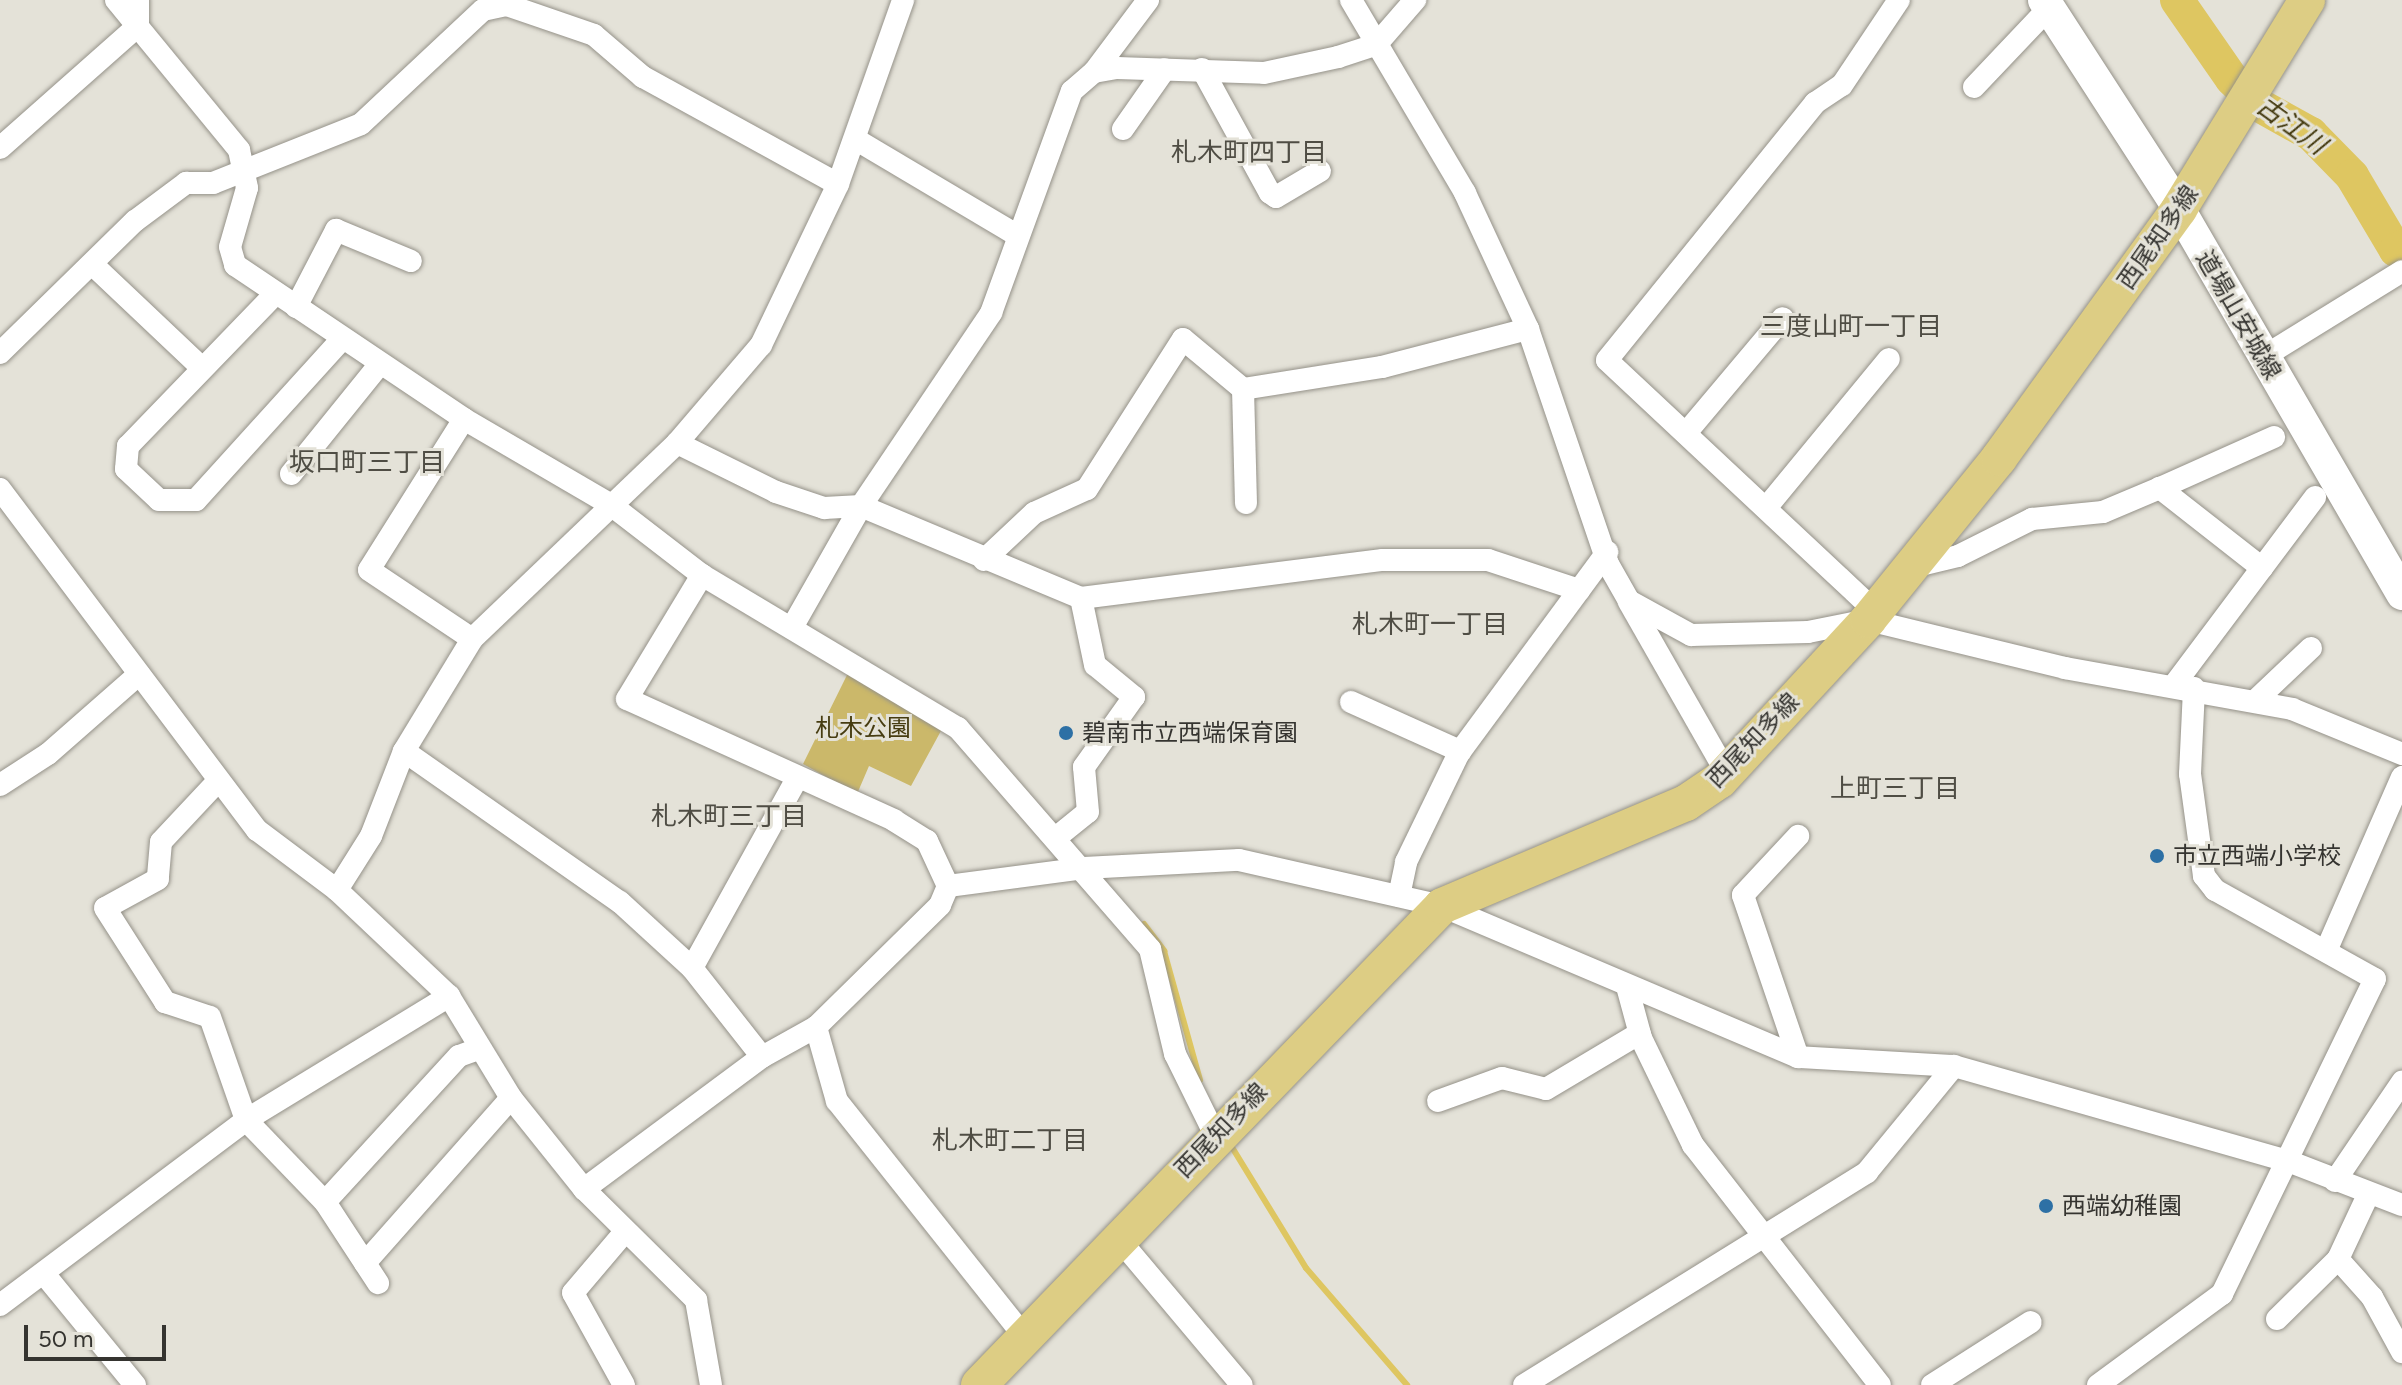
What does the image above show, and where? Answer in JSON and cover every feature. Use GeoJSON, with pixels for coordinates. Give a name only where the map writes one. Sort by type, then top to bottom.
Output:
{"type":"FeatureCollection","features":[{"type":"Feature","properties":{"kind":"main road","name":"西尾知多線"},"geometry":{"type":"LineString","coordinates":[[979,1385],[1215,1135],[1442,906],[1686,803],[1726,772],[1872,615],[1910,568],[2179,209],[2307,0]]}},
{"type":"Feature","properties":{"kind":"main road","name":"道場山安城線"},"geometry":{"type":"LineString","coordinates":[[2047,4],[2179,209],[2402,594]]}},
{"type":"Feature","properties":{"kind":"street"},"geometry":{"type":"LineString","coordinates":[[116,0],[239,150],[247,188],[230,258],[379,365],[611,505],[702,575],[794,624],[958,728],[1058,836],[1150,949],[1175,1054],[1215,1135]]}},
{"type":"Feature","properties":{"kind":"street"},"geometry":{"type":"LineString","coordinates":[[0,148],[138,26],[138,0]]}},
{"type":"Feature","properties":{"kind":"street"},"geometry":{"type":"LineString","coordinates":[[337,890],[371,836],[404,751],[472,639],[677,443],[761,345],[838,184],[903,0]]}},
{"type":"Feature","properties":{"kind":"street"},"geometry":{"type":"LineString","coordinates":[[794,624],[861,506],[991,313],[1072,91],[1094,72],[1148,0]]}},
{"type":"Feature","properties":{"kind":"street"},"geometry":{"type":"LineString","coordinates":[[1351,0],[1465,193],[1528,329],[1607,552],[1629,601],[1726,772]]}},
{"type":"Feature","properties":{"kind":"street"},"geometry":{"type":"LineString","coordinates":[[1094,72],[1165,69],[1286,71],[1376,45],[1415,0]]}},
{"type":"Feature","properties":{"kind":"street"},"geometry":{"type":"LineString","coordinates":[[1899,0],[1842,85],[1815,103],[1607,360],[1766,508],[1872,615],[2065,668],[2255,701],[2402,754]]}},
{"type":"Feature","properties":{"kind":"street"},"geometry":{"type":"LineString","coordinates":[[0,353],[92,264],[186,183],[213,183],[361,124],[482,5],[509,2],[594,35],[643,77],[838,184]]}},
{"type":"Feature","properties":{"kind":"street"},"geometry":{"type":"LineString","coordinates":[[1974,87],[2047,4]]}},
{"type":"Feature","properties":{"kind":"street"},"geometry":{"type":"LineString","coordinates":[[1123,129],[1165,69]]}},
{"type":"Feature","properties":{"kind":"street"},"geometry":{"type":"LineString","coordinates":[[1202,69],[1270,193],[1276,197],[1320,171]]}},
{"type":"Feature","properties":{"kind":"street"},"geometry":{"type":"LineString","coordinates":[[855,139],[1017,235]]}},
{"type":"Feature","properties":{"kind":"street"},"geometry":{"type":"LineString","coordinates":[[296,307],[336,230],[411,261]]}},
{"type":"Feature","properties":{"kind":"street"},"geometry":{"type":"LineString","coordinates":[[92,264],[202,368]]}},
{"type":"Feature","properties":{"kind":"street"},"geometry":{"type":"LineString","coordinates":[[2263,357],[2402,271]]}},
{"type":"Feature","properties":{"kind":"street"},"geometry":{"type":"LineString","coordinates":[[276,293],[128,446],[126,469],[159,500],[196,500],[341,340]]}},
{"type":"Feature","properties":{"kind":"street"},"geometry":{"type":"LineString","coordinates":[[1686,433],[1783,318]]}},
{"type":"Feature","properties":{"kind":"street"},"geometry":{"type":"LineString","coordinates":[[1243,389],[1382,367],[1528,329]]}},
{"type":"Feature","properties":{"kind":"street"},"geometry":{"type":"LineString","coordinates":[[984,560],[1034,513],[1087,489],[1183,339],[1243,389],[1246,503]]}},
{"type":"Feature","properties":{"kind":"street"},"geometry":{"type":"LineString","coordinates":[[1766,508],[1889,359]]}},
{"type":"Feature","properties":{"kind":"street"},"geometry":{"type":"LineString","coordinates":[[291,474],[379,365]]}},
{"type":"Feature","properties":{"kind":"street"},"geometry":{"type":"LineString","coordinates":[[464,419],[369,570],[472,639]]}},
{"type":"Feature","properties":{"kind":"street"},"geometry":{"type":"LineString","coordinates":[[1910,568],[1958,556],[2032,519],[2103,512],[2274,437]]}},
{"type":"Feature","properties":{"kind":"street"},"geometry":{"type":"LineString","coordinates":[[677,443],[776,492],[824,508],[861,506],[1081,598],[1383,560],[1488,560],[1579,590]]}},
{"type":"Feature","properties":{"kind":"street"},"geometry":{"type":"LineString","coordinates":[[2160,488],[2262,568]]}},
{"type":"Feature","properties":{"kind":"street"},"geometry":{"type":"LineString","coordinates":[[0,489],[257,830],[337,890],[449,996],[478,1049],[511,1098],[584,1189],[623,1234],[696,1300],[711,1385]]}},
{"type":"Feature","properties":{"kind":"street"},"geometry":{"type":"LineString","coordinates":[[2098,1385],[2222,1294],[2375,979],[2215,890],[2204,876],[2190,774],[2184,687],[2262,568],[2315,497]]}},
{"type":"Feature","properties":{"kind":"street"},"geometry":{"type":"LineString","coordinates":[[1399,896],[1406,862],[1460,751],[1607,552]]}},
{"type":"Feature","properties":{"kind":"street"},"geometry":{"type":"LineString","coordinates":[[584,1189],[762,1057],[816,1027],[940,905],[948,886],[927,841],[627,699],[702,575]]}},
{"type":"Feature","properties":{"kind":"street"},"geometry":{"type":"LineString","coordinates":[[1058,836],[1088,812],[1084,767],[1134,697],[1095,665],[1081,598]]}},
{"type":"Feature","properties":{"kind":"street"},"geometry":{"type":"LineString","coordinates":[[1629,601],[1691,635],[1808,632],[1872,615]]}},
{"type":"Feature","properties":{"kind":"street"},"geometry":{"type":"LineString","coordinates":[[2255,701],[2311,648]]}},
{"type":"Feature","properties":{"kind":"street"},"geometry":{"type":"LineString","coordinates":[[0,785],[48,754],[139,674]]}},
{"type":"Feature","properties":{"kind":"street"},"geometry":{"type":"LineString","coordinates":[[1351,702],[1460,751]]}},
{"type":"Feature","properties":{"kind":"street"},"geometry":{"type":"LineString","coordinates":[[404,751],[620,902],[692,968],[762,1057]]}},
{"type":"Feature","properties":{"kind":"street"},"geometry":{"type":"LineString","coordinates":[[2326,951],[2402,777]]}},
{"type":"Feature","properties":{"kind":"street"},"geometry":{"type":"LineString","coordinates":[[692,968],[796,780]]}},
{"type":"Feature","properties":{"kind":"street"},"geometry":{"type":"LineString","coordinates":[[218,781],[161,842],[158,879],[105,908],[165,1002],[210,1017],[246,1120],[325,1202],[378,1283]]}},
{"type":"Feature","properties":{"kind":"street"},"geometry":{"type":"LineString","coordinates":[[1798,836],[1743,895],[1798,1057]]}},
{"type":"Feature","properties":{"kind":"street"},"geometry":{"type":"LineString","coordinates":[[948,886],[1084,868],[1239,860],[1442,906],[1628,990],[1798,1057],[1954,1066],[2288,1161],[2368,1195],[2402,1205]]}},
{"type":"Feature","properties":{"kind":"street"},"geometry":{"type":"LineString","coordinates":[[1628,990],[1640,1033],[1693,1145],[1880,1385]]}},
{"type":"Feature","properties":{"kind":"street"},"geometry":{"type":"LineString","coordinates":[[0,1305],[45,1275],[246,1120],[449,996]]}},
{"type":"Feature","properties":{"kind":"street"},"geometry":{"type":"LineString","coordinates":[[816,1027],[837,1101],[1025,1337]]}},
{"type":"Feature","properties":{"kind":"street"},"geometry":{"type":"LineString","coordinates":[[1438,1101],[1502,1078],[1546,1089],[1640,1033]]}},
{"type":"Feature","properties":{"kind":"street"},"geometry":{"type":"LineString","coordinates":[[325,1202],[459,1056],[478,1049]]}},
{"type":"Feature","properties":{"kind":"street"},"geometry":{"type":"LineString","coordinates":[[1524,1385],[1760,1232],[1867,1172],[1954,1066]]}},
{"type":"Feature","properties":{"kind":"street"},"geometry":{"type":"LineString","coordinates":[[2335,1181],[2402,1082]]}},
{"type":"Feature","properties":{"kind":"street"},"geometry":{"type":"LineString","coordinates":[[365,1263],[511,1098]]}},
{"type":"Feature","properties":{"kind":"street"},"geometry":{"type":"LineString","coordinates":[[2277,1319],[2338,1259],[2368,1195]]}},
{"type":"Feature","properties":{"kind":"street"},"geometry":{"type":"LineString","coordinates":[[623,1234],[573,1293],[624,1385]]}},
{"type":"Feature","properties":{"kind":"street"},"geometry":{"type":"LineString","coordinates":[[1118,1238],[1242,1385]]}},
{"type":"Feature","properties":{"kind":"street"},"geometry":{"type":"LineString","coordinates":[[2338,1259],[2372,1297],[2402,1352]]}},
{"type":"Feature","properties":{"kind":"street"},"geometry":{"type":"LineString","coordinates":[[45,1275],[135,1385]]}},
{"type":"Feature","properties":{"kind":"street"},"geometry":{"type":"LineString","coordinates":[[1932,1385],[2031,1322]]}},
{"type":"Feature","properties":{"kind":"green space","name":"札木公園"},"geometry":{"type":"Polygon","coordinates":[[[848,673],[942,729],[911,786],[869,766],[857,794],[803,764],[848,673]]]}},
{"type":"Feature","properties":{"kind":"waterway","name":"古江川"},"geometry":{"type":"LineString","coordinates":[[2177,0],[2232,79],[2257,104],[2311,134],[2352,176],[2396,250],[2402,247]]}},
{"type":"Feature","properties":{"kind":"waterway"},"geometry":{"type":"LineString","coordinates":[[1144,924],[1164,951],[1200,1080]]}},
{"type":"Feature","properties":{"kind":"waterway"},"geometry":{"type":"LineString","coordinates":[[1230,1144],[1306,1268],[1407,1385]]}},
{"type":"Feature","properties":{"kind":"place","name":"碧南市立西端保育園"},"geometry":{"type":"Point","coordinates":[1066,733]}},
{"type":"Feature","properties":{"kind":"place","name":"市立西端小学校"},"geometry":{"type":"Point","coordinates":[2157,856]}},
{"type":"Feature","properties":{"kind":"place","name":"西端幼稚園"},"geometry":{"type":"Point","coordinates":[2046,1206]}},
{"type":"Feature","properties":{"kind":"district","name":"札木町四丁目"},"geometry":{"type":"Point","coordinates":[1249,153]}},
{"type":"Feature","properties":{"kind":"district","name":"三度山町一丁目"},"geometry":{"type":"Point","coordinates":[1851,327]}},
{"type":"Feature","properties":{"kind":"district","name":"坂口町三丁目"},"geometry":{"type":"Point","coordinates":[367,463]}},
{"type":"Feature","properties":{"kind":"district","name":"札木町一丁目"},"geometry":{"type":"Point","coordinates":[1430,625]}},
{"type":"Feature","properties":{"kind":"district","name":"上町三丁目"},"geometry":{"type":"Point","coordinates":[1895,789]}},
{"type":"Feature","properties":{"kind":"district","name":"札木町三丁目"},"geometry":{"type":"Point","coordinates":[729,817]}},
{"type":"Feature","properties":{"kind":"district","name":"札木町二丁目"},"geometry":{"type":"Point","coordinates":[1010,1141]}}]}
